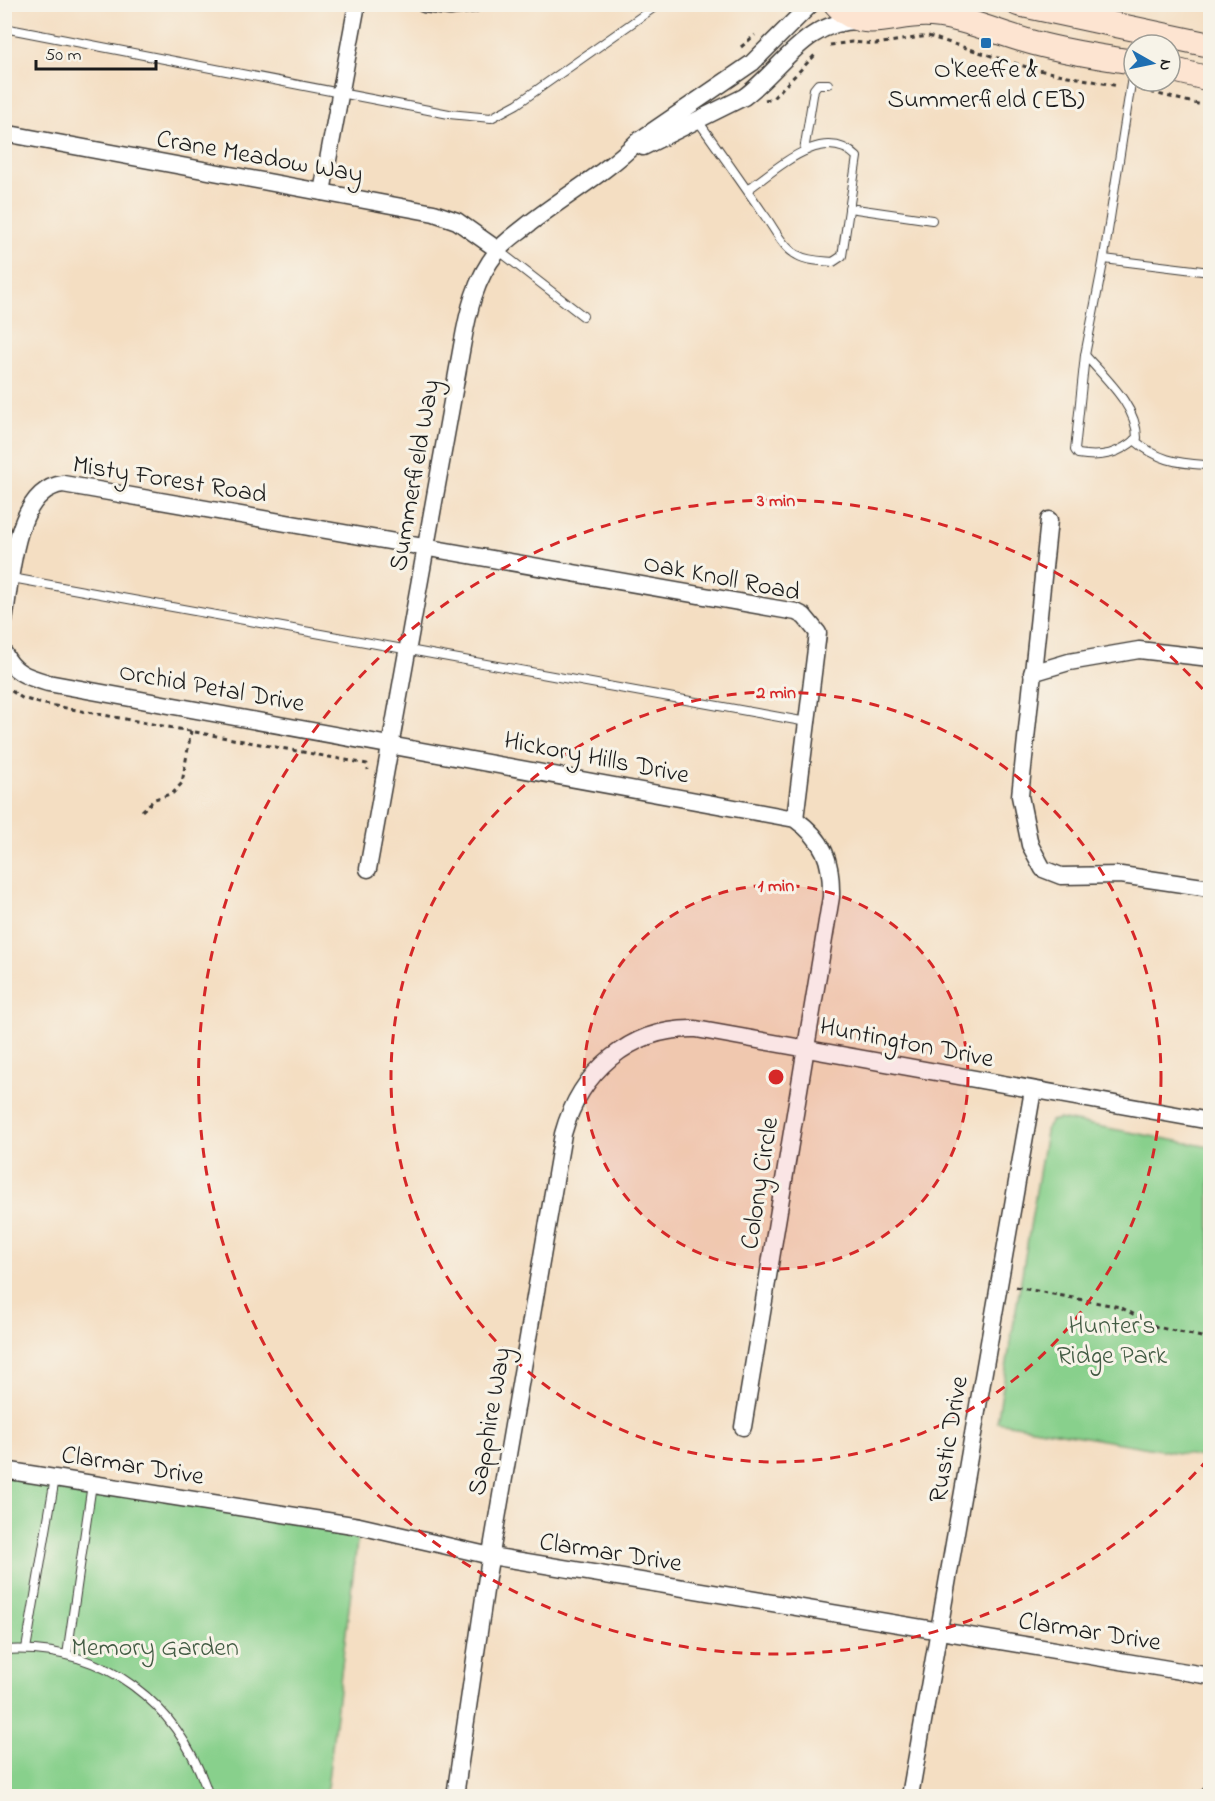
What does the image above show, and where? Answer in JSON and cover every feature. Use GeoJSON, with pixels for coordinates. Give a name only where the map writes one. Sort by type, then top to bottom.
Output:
{"type":"FeatureCollection","features":[{"type":"Feature","properties":{"kind":"street"},"geometry":{"type":"LineString","coordinates":[[322,192],[357,4]]}},
{"type":"Feature","properties":{"kind":"street"},"geometry":{"type":"LineString","coordinates":[[424,4],[450,7],[474,4]]}},
{"type":"Feature","properties":{"kind":"street","name":"Summerfield Way"},"geometry":{"type":"LineString","coordinates":[[368,869],[468,312],[476,289],[498,250],[536,218],[623,156],[693,114],[752,63],[811,4]]}},
{"type":"Feature","properties":{"kind":"street"},"geometry":{"type":"LineString","coordinates":[[836,4],[858,21],[869,22],[897,12],[942,16],[1072,52],[1122,61]]}},
{"type":"Feature","properties":{"kind":"street"},"geometry":{"type":"LineString","coordinates":[[1018,4],[1122,33]]}},
{"type":"Feature","properties":{"kind":"street","name":"Summerfield Way"},"geometry":{"type":"LineString","coordinates":[[693,114],[733,104],[758,87],[809,35],[839,23],[858,21]]}},
{"type":"Feature","properties":{"kind":"street"},"geometry":{"type":"LineString","coordinates":[[1182,42],[1210,45]]}},
{"type":"Feature","properties":{"kind":"street"},"geometry":{"type":"LineString","coordinates":[[1182,72],[1210,80]]}},
{"type":"Feature","properties":{"kind":"street","name":"Crane Meadow Way"},"geometry":{"type":"LineString","coordinates":[[4,132],[446,216],[470,229],[498,250]]}},
{"type":"Feature","properties":{"kind":"street","name":"Misty Forest Road"},"geometry":{"type":"LineString","coordinates":[[4,621],[26,511],[43,492],[54,485],[63,484],[425,548]]}},
{"type":"Feature","properties":{"kind":"street"},"geometry":{"type":"LineString","coordinates":[[1049,520],[1020,796],[1030,845],[1043,869],[1061,876],[1121,875],[1210,888]]}},
{"type":"Feature","properties":{"kind":"street","name":"Oak Knoll Road"},"geometry":{"type":"LineString","coordinates":[[425,548],[796,612],[804,616],[818,633],[795,819]]}},
{"type":"Feature","properties":{"kind":"street"},"geometry":{"type":"LineString","coordinates":[[1032,673],[1069,662],[1139,650],[1210,658]]}},
{"type":"Feature","properties":{"kind":"street","name":"Orchid Petal Drive"},"geometry":{"type":"LineString","coordinates":[[4,653],[12,667],[24,676],[390,744]]}},
{"type":"Feature","properties":{"kind":"street","name":"Hickory Hills Drive"},"geometry":{"type":"LineString","coordinates":[[390,744],[795,819]]}},
{"type":"Feature","properties":{"kind":"street","name":"Colony Circle"},"geometry":{"type":"LineString","coordinates":[[743,1427],[831,897],[832,873],[824,849],[813,832],[795,819]]}},
{"type":"Feature","properties":{"kind":"street","name":"Huntington Drive"},"geometry":{"type":"LineString","coordinates":[[603,1064],[624,1046],[673,1028],[696,1029],[1210,1121]]}},
{"type":"Feature","properties":{"kind":"street","name":"Sapphire Way"},"geometry":{"type":"LineString","coordinates":[[455,1797],[491,1557],[563,1134],[569,1112],[581,1091],[603,1064]]}},
{"type":"Feature","properties":{"kind":"street","name":"Rustic Drive"},"geometry":{"type":"LineString","coordinates":[[910,1797],[1033,1090]]}},
{"type":"Feature","properties":{"kind":"street","name":"Clarmar Drive"},"geometry":{"type":"LineString","coordinates":[[4,1470],[359,1526],[491,1557],[1210,1676]]}},
{"type":"Feature","properties":{"kind":"lane"},"geometry":{"type":"LineString","coordinates":[[4,28],[340,94],[449,114],[491,118],[517,104],[659,4]]}},
{"type":"Feature","properties":{"kind":"lane"},"geometry":{"type":"LineString","coordinates":[[804,151],[814,89],[818,84],[828,84]]}},
{"type":"Feature","properties":{"kind":"lane"},"geometry":{"type":"LineString","coordinates":[[1085,355],[1127,405],[1137,425],[1137,438],[1121,451],[1102,457],[1078,454],[1075,450],[1085,355],[1104,259],[1128,93]]}},
{"type":"Feature","properties":{"kind":"lane"},"geometry":{"type":"LineString","coordinates":[[693,114],[787,247],[797,255],[810,259],[833,262],[842,256],[857,157],[848,148],[820,143],[804,151],[747,190]]}},
{"type":"Feature","properties":{"kind":"lane"},"geometry":{"type":"LineString","coordinates":[[849,208],[932,220]]}},
{"type":"Feature","properties":{"kind":"lane"},"geometry":{"type":"LineString","coordinates":[[498,250],[583,316]]}},
{"type":"Feature","properties":{"kind":"lane"},"geometry":{"type":"LineString","coordinates":[[1104,259],[1210,272]]}},
{"type":"Feature","properties":{"kind":"lane"},"geometry":{"type":"LineString","coordinates":[[1134,440],[1151,454],[1168,461],[1205,465],[1210,463]]}},
{"type":"Feature","properties":{"kind":"lane"},"geometry":{"type":"LineString","coordinates":[[12,578],[807,722]]}},
{"type":"Feature","properties":{"kind":"lane"},"geometry":{"type":"LineString","coordinates":[[26,1649],[55,1478]]}},
{"type":"Feature","properties":{"kind":"lane"},"geometry":{"type":"LineString","coordinates":[[68,1655],[92,1484]]}},
{"type":"Feature","properties":{"kind":"lane"},"geometry":{"type":"LineString","coordinates":[[4,1650],[26,1649],[68,1655],[101,1667],[125,1680],[160,1708],[183,1736],[200,1768],[209,1797]]}},
{"type":"Feature","properties":{"kind":"path"},"geometry":{"type":"LineString","coordinates":[[827,46],[852,42],[876,44],[928,36],[1033,69],[1122,87]]}},
{"type":"Feature","properties":{"kind":"path"},"geometry":{"type":"LineString","coordinates":[[773,98],[819,51]]}},
{"type":"Feature","properties":{"kind":"path"},"geometry":{"type":"LineString","coordinates":[[1150,93],[1210,107]]}},
{"type":"Feature","properties":{"kind":"path"},"geometry":{"type":"LineString","coordinates":[[4,686],[22,698],[39,703],[367,764],[369,770],[385,774]]}},
{"type":"Feature","properties":{"kind":"path"},"geometry":{"type":"LineString","coordinates":[[142,812],[155,800],[173,793],[182,783],[190,731]]}},
{"type":"Feature","properties":{"kind":"path"},"geometry":{"type":"LineString","coordinates":[[999,1283],[1120,1307],[1157,1327],[1210,1339]]}},
{"type":"Feature","properties":{"kind":"green space","name":"Hunter's Ridge Park"},"geometry":{"type":"Polygon","coordinates":[[[1059,1119],[1210,1147],[1210,1436],[1207,1458],[997,1422],[1047,1126],[1051,1121],[1059,1119]]]}},
{"type":"Feature","properties":{"kind":"green space","name":"Memory Garden"},"geometry":{"type":"Polygon","coordinates":[[[4,1470],[359,1526],[326,1796],[5,1796],[4,1470]]]}},
{"type":"Feature","properties":{"kind":"place","name":"O'Keeffe & Summerfield (EB)"},"geometry":{"type":"Point","coordinates":[986,43]}}]}
